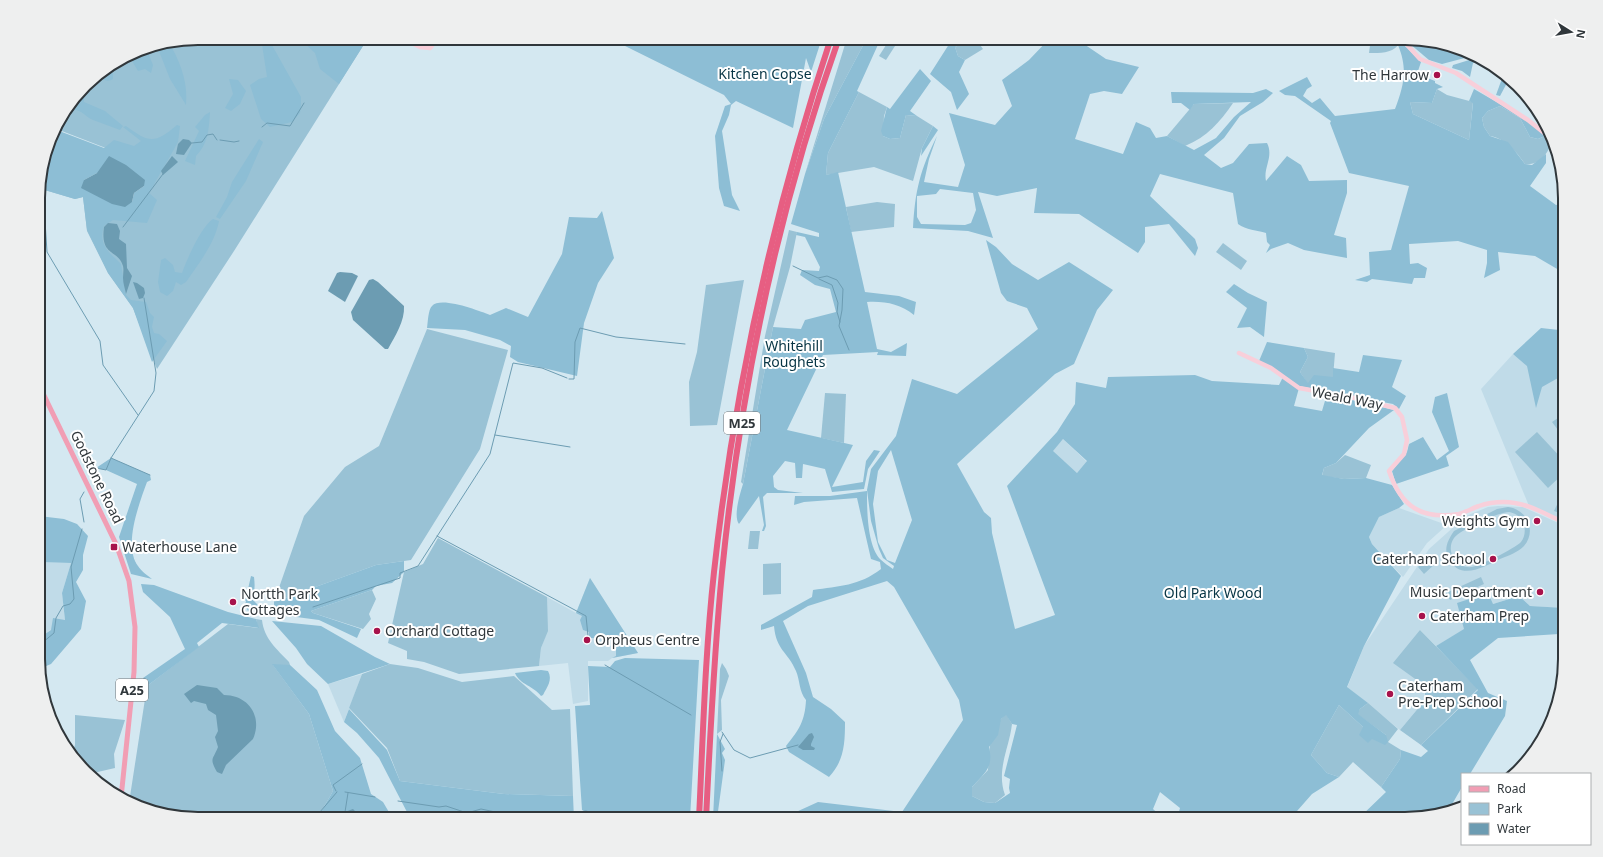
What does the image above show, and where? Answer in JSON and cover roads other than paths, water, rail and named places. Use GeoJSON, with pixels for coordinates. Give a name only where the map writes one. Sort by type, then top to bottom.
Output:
{"type":"FeatureCollection","features":[{"type":"Feature","properties":{"kind":"highway","name":"M25"},"geometry":{"type":"LineString","coordinates":[[699,812],[712,595],[723,498],[735,416],[764,272],[800,134],[829,45]]}},
{"type":"Feature","properties":{"kind":"highway","name":"M25"},"geometry":{"type":"LineString","coordinates":[[706,812],[722,571],[732,491],[747,395],[766,300],[790,200],[813,118],[837,45]]}},
{"type":"Feature","properties":{"kind":"main road","name":"Godstone Road"},"geometry":{"type":"LineString","coordinates":[[45,397],[116,544],[129,581],[135,627],[134,672],[122,791]]}},
{"type":"Feature","properties":{"kind":"street"},"geometry":{"type":"LineString","coordinates":[[416,45],[430,48],[432,45]]}},
{"type":"Feature","properties":{"kind":"street"},"geometry":{"type":"LineString","coordinates":[[1407,45],[1420,59],[1456,73],[1528,120],[1542,131]]}},
{"type":"Feature","properties":{"kind":"street","name":"Weald Way"},"geometry":{"type":"LineString","coordinates":[[1239,352],[1271,368],[1299,388],[1355,398],[1395,408],[1402,417],[1407,440],[1404,454],[1389,471],[1403,500],[1411,507],[1436,515],[1461,513],[1482,505],[1505,502],[1515,503],[1558,520]]}},
{"type":"Feature","properties":{"kind":"water"},"geometry":{"type":"Polygon","coordinates":[[[183,139],[189,140],[192,143],[184,155],[176,154],[178,144],[183,139]]]}},
{"type":"Feature","properties":{"kind":"water"},"geometry":{"type":"Polygon","coordinates":[[[109,156],[126,165],[145,180],[144,186],[134,193],[132,202],[125,207],[112,204],[81,188],[84,180],[97,173],[109,156]]]}},
{"type":"Feature","properties":{"kind":"water"},"geometry":{"type":"Polygon","coordinates":[[[172,156],[178,162],[163,175],[161,171],[172,156]]]}},
{"type":"Feature","properties":{"kind":"water"},"geometry":{"type":"Polygon","coordinates":[[[108,223],[117,224],[120,231],[119,239],[126,244],[127,268],[132,276],[126,294],[123,280],[123,266],[121,261],[107,248],[103,237],[104,227],[108,223]]]}},
{"type":"Feature","properties":{"kind":"water"},"geometry":{"type":"Polygon","coordinates":[[[337,273],[352,273],[358,276],[345,302],[328,291],[337,273]]]}},
{"type":"Feature","properties":{"kind":"water"},"geometry":{"type":"Polygon","coordinates":[[[373,279],[404,306],[401,323],[388,349],[385,349],[353,320],[351,312],[369,280],[373,279]]]}},
{"type":"Feature","properties":{"kind":"water"},"geometry":{"type":"Polygon","coordinates":[[[133,282],[144,288],[145,293],[143,298],[139,299],[133,282]]]}},
{"type":"Feature","properties":{"kind":"water"},"geometry":{"type":"Polygon","coordinates":[[[197,685],[217,688],[224,695],[233,696],[240,699],[251,708],[255,715],[256,731],[253,739],[226,765],[222,774],[217,772],[212,761],[218,747],[215,737],[218,731],[216,715],[208,710],[206,704],[194,701],[191,703],[184,694],[197,685]]]}},
{"type":"Feature","properties":{"kind":"water"},"geometry":{"type":"Polygon","coordinates":[[[812,733],[814,737],[811,746],[815,748],[814,750],[803,750],[798,747],[809,734],[812,733]]]}},
{"type":"Feature","properties":{"kind":"water"},"geometry":{"type":"Polygon","coordinates":[[[353,809],[356,812],[345,812],[353,809]]]}},
{"type":"Feature","properties":{"kind":"waterway"},"geometry":{"type":"LineString","coordinates":[[262,127],[267,123],[290,126],[304,103]]}},
{"type":"Feature","properties":{"kind":"waterway"},"geometry":{"type":"LineString","coordinates":[[192,143],[202,142],[207,135],[213,134],[217,140]]}},
{"type":"Feature","properties":{"kind":"waterway"},"geometry":{"type":"LineString","coordinates":[[220,140],[234,142],[239,141]]}},
{"type":"Feature","properties":{"kind":"waterway"},"geometry":{"type":"LineString","coordinates":[[123,227],[163,174]]}},
{"type":"Feature","properties":{"kind":"waterway"},"geometry":{"type":"LineString","coordinates":[[45,221],[47,252],[100,341],[103,365],[138,415]]}},
{"type":"Feature","properties":{"kind":"waterway"},"geometry":{"type":"LineString","coordinates":[[793,266],[818,278],[827,276],[837,280],[843,289],[842,310],[839,326],[849,350]]}},
{"type":"Feature","properties":{"kind":"waterway"},"geometry":{"type":"LineString","coordinates":[[819,279],[832,285],[838,303],[837,312],[840,322]]}},
{"type":"Feature","properties":{"kind":"waterway"},"geometry":{"type":"LineString","coordinates":[[96,468],[106,470],[111,458],[154,391],[156,373],[144,298]]}},
{"type":"Feature","properties":{"kind":"waterway"},"geometry":{"type":"LineString","coordinates":[[569,379],[574,379],[575,342],[580,328],[616,337],[685,344]]}},
{"type":"Feature","properties":{"kind":"waterway"},"geometry":{"type":"LineString","coordinates":[[313,607],[400,578],[400,573],[418,566],[490,454],[513,363],[542,368],[567,378]]}},
{"type":"Feature","properties":{"kind":"waterway"},"geometry":{"type":"LineString","coordinates":[[495,435],[570,447]]}},
{"type":"Feature","properties":{"kind":"waterway"},"geometry":{"type":"LineString","coordinates":[[111,458],[150,475]]}},
{"type":"Feature","properties":{"kind":"waterway"},"geometry":{"type":"LineString","coordinates":[[84,492],[80,499],[84,522]]}},
{"type":"Feature","properties":{"kind":"waterway"},"geometry":{"type":"LineString","coordinates":[[45,640],[54,633],[56,618],[63,606],[70,604],[74,599],[71,567],[82,529]]}},
{"type":"Feature","properties":{"kind":"waterway"},"geometry":{"type":"LineString","coordinates":[[437,536],[586,616],[588,636]]}},
{"type":"Feature","properties":{"kind":"waterway"},"geometry":{"type":"LineString","coordinates":[[605,665],[691,715]]}},
{"type":"Feature","properties":{"kind":"waterway"},"geometry":{"type":"LineString","coordinates":[[722,732],[734,750],[750,758],[798,745]]}},
{"type":"Feature","properties":{"kind":"waterway"},"geometry":{"type":"LineString","coordinates":[[722,771],[720,742],[723,734]]}},
{"type":"Feature","properties":{"kind":"waterway"},"geometry":{"type":"LineString","coordinates":[[336,791],[333,785],[362,764]]}},
{"type":"Feature","properties":{"kind":"waterway"},"geometry":{"type":"LineString","coordinates":[[320,812],[337,792]]}},
{"type":"Feature","properties":{"kind":"waterway"},"geometry":{"type":"LineString","coordinates":[[345,792],[375,797]]}},
{"type":"Feature","properties":{"kind":"waterway"},"geometry":{"type":"LineString","coordinates":[[345,812],[348,793]]}},
{"type":"Feature","properties":{"kind":"waterway"},"geometry":{"type":"LineString","coordinates":[[398,801],[439,807],[446,806],[464,812]]}},
{"type":"Feature","properties":{"kind":"waterway"},"geometry":{"type":"LineString","coordinates":[[470,812],[481,809],[495,812]]}},
{"type":"Feature","properties":{"kind":"waterway"},"geometry":{"type":"LineString","coordinates":[[579,812],[590,812]]}},
{"type":"Feature","properties":{"kind":"place","name":"The Harrow"},"geometry":{"type":"Point","coordinates":[1437,75]}},
{"type":"Feature","properties":{"kind":"place","name":"Weights Gym"},"geometry":{"type":"Point","coordinates":[1537,521]}},
{"type":"Feature","properties":{"kind":"place","name":"Waterhouse Lane"},"geometry":{"type":"Point","coordinates":[114,547]}},
{"type":"Feature","properties":{"kind":"place","name":"Caterham School"},"geometry":{"type":"Point","coordinates":[1493,559]}},
{"type":"Feature","properties":{"kind":"place","name":"Music Department"},"geometry":{"type":"Point","coordinates":[1540,592]}},
{"type":"Feature","properties":{"kind":"place","name":"Nortth Park Cottages"},"geometry":{"type":"Point","coordinates":[233,602]}},
{"type":"Feature","properties":{"kind":"place","name":"Caterham Prep"},"geometry":{"type":"Point","coordinates":[1422,616]}},
{"type":"Feature","properties":{"kind":"place","name":"Orchard Cottage"},"geometry":{"type":"Point","coordinates":[377,631]}},
{"type":"Feature","properties":{"kind":"place","name":"Orpheus Centre"},"geometry":{"type":"Point","coordinates":[587,640]}},
{"type":"Feature","properties":{"kind":"place","name":"Caterham Pre-Prep School"},"geometry":{"type":"Point","coordinates":[1390,694]}},
{"type":"Feature","properties":{"kind":"park label","name":"Kitchen Copse"},"geometry":{"type":"Point","coordinates":[765,74]}},
{"type":"Feature","properties":{"kind":"park label","name":"Whitehill Roughets"},"geometry":{"type":"Point","coordinates":[794,354]}},
{"type":"Feature","properties":{"kind":"park label","name":"Old Park Wood"},"geometry":{"type":"Point","coordinates":[1213,593]}}]}
